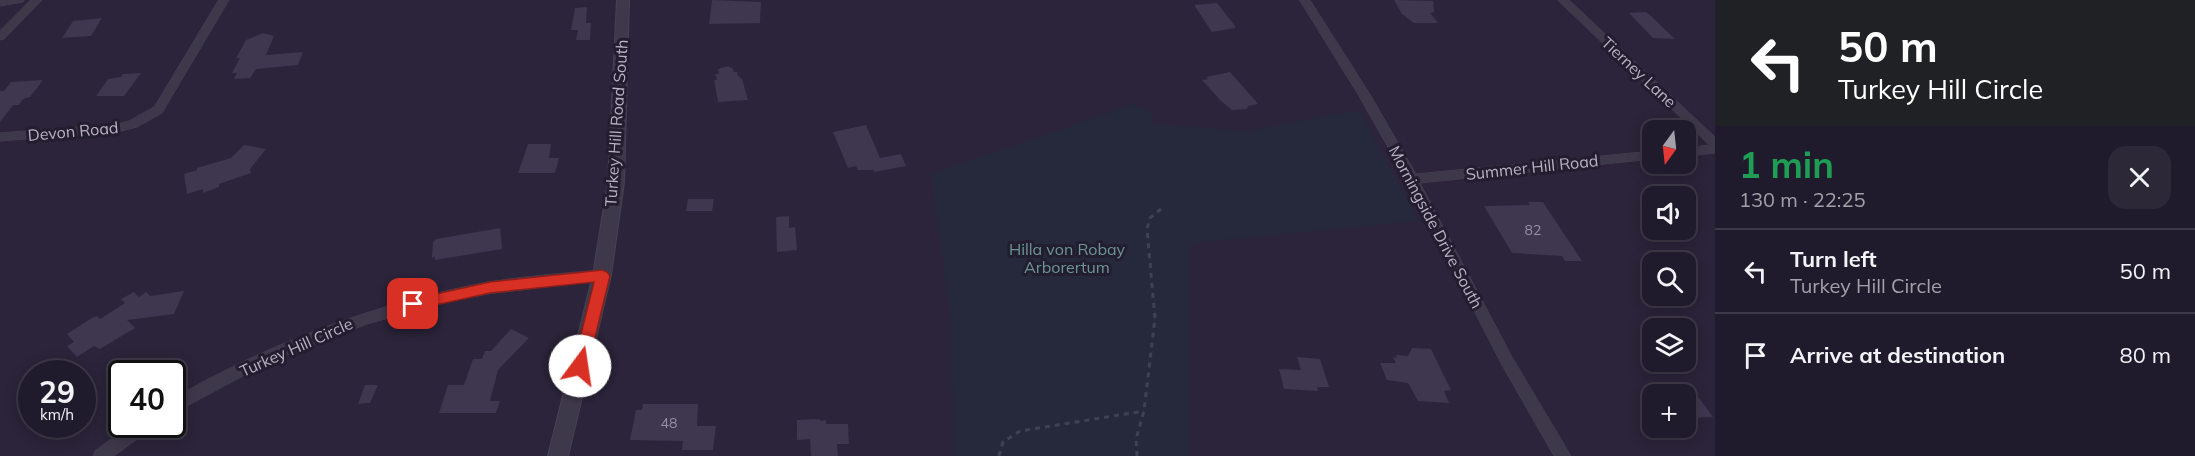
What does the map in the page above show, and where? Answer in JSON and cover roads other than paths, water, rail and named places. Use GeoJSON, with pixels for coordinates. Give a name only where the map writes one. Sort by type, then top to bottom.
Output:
{"type":"FeatureCollection","features":[{"type":"Feature","properties":{"kind":"street"},"geometry":{"type":"LineString","coordinates":[[0,3],[19,0]]}},
{"type":"Feature","properties":{"kind":"street"},"geometry":{"type":"LineString","coordinates":[[0,37],[36,0]]}},
{"type":"Feature","properties":{"kind":"street","name":"Devon Road"},"geometry":{"type":"LineString","coordinates":[[0,137],[117,128],[146,119],[158,110],[224,0]]}},
{"type":"Feature","properties":{"kind":"street","name":"Turkey Hill Road South"},"geometry":{"type":"LineString","coordinates":[[558,456],[602,276],[616,182],[624,0]]}},
{"type":"Feature","properties":{"kind":"street","name":"Morningside Drive South"},"geometry":{"type":"LineString","coordinates":[[1305,0],[1365,96],[1412,179],[1507,361],[1563,456]]}},
{"type":"Feature","properties":{"kind":"street","name":"Tierney Lane"},"geometry":{"type":"LineString","coordinates":[[1563,0],[1715,144]]}},
{"type":"Feature","properties":{"kind":"street"},"geometry":{"type":"LineString","coordinates":[[1696,151],[1715,149]]}},
{"type":"Feature","properties":{"kind":"street","name":"Summer Hill Road"},"geometry":{"type":"LineString","coordinates":[[1412,179],[1642,156]]}},
{"type":"Feature","properties":{"kind":"street","name":"Turkey Hill Circle"},"geometry":{"type":"LineString","coordinates":[[186,400],[338,326],[394,309],[490,287],[602,276]]}},
{"type":"Feature","properties":{"kind":"street"},"geometry":{"type":"LineString","coordinates":[[101,456],[126,438]]}},
{"type":"Feature","properties":{"kind":"park label","name":"Hilla von Robay Arborertum"},"geometry":{"type":"Point","coordinates":[1067,258]}}]}
